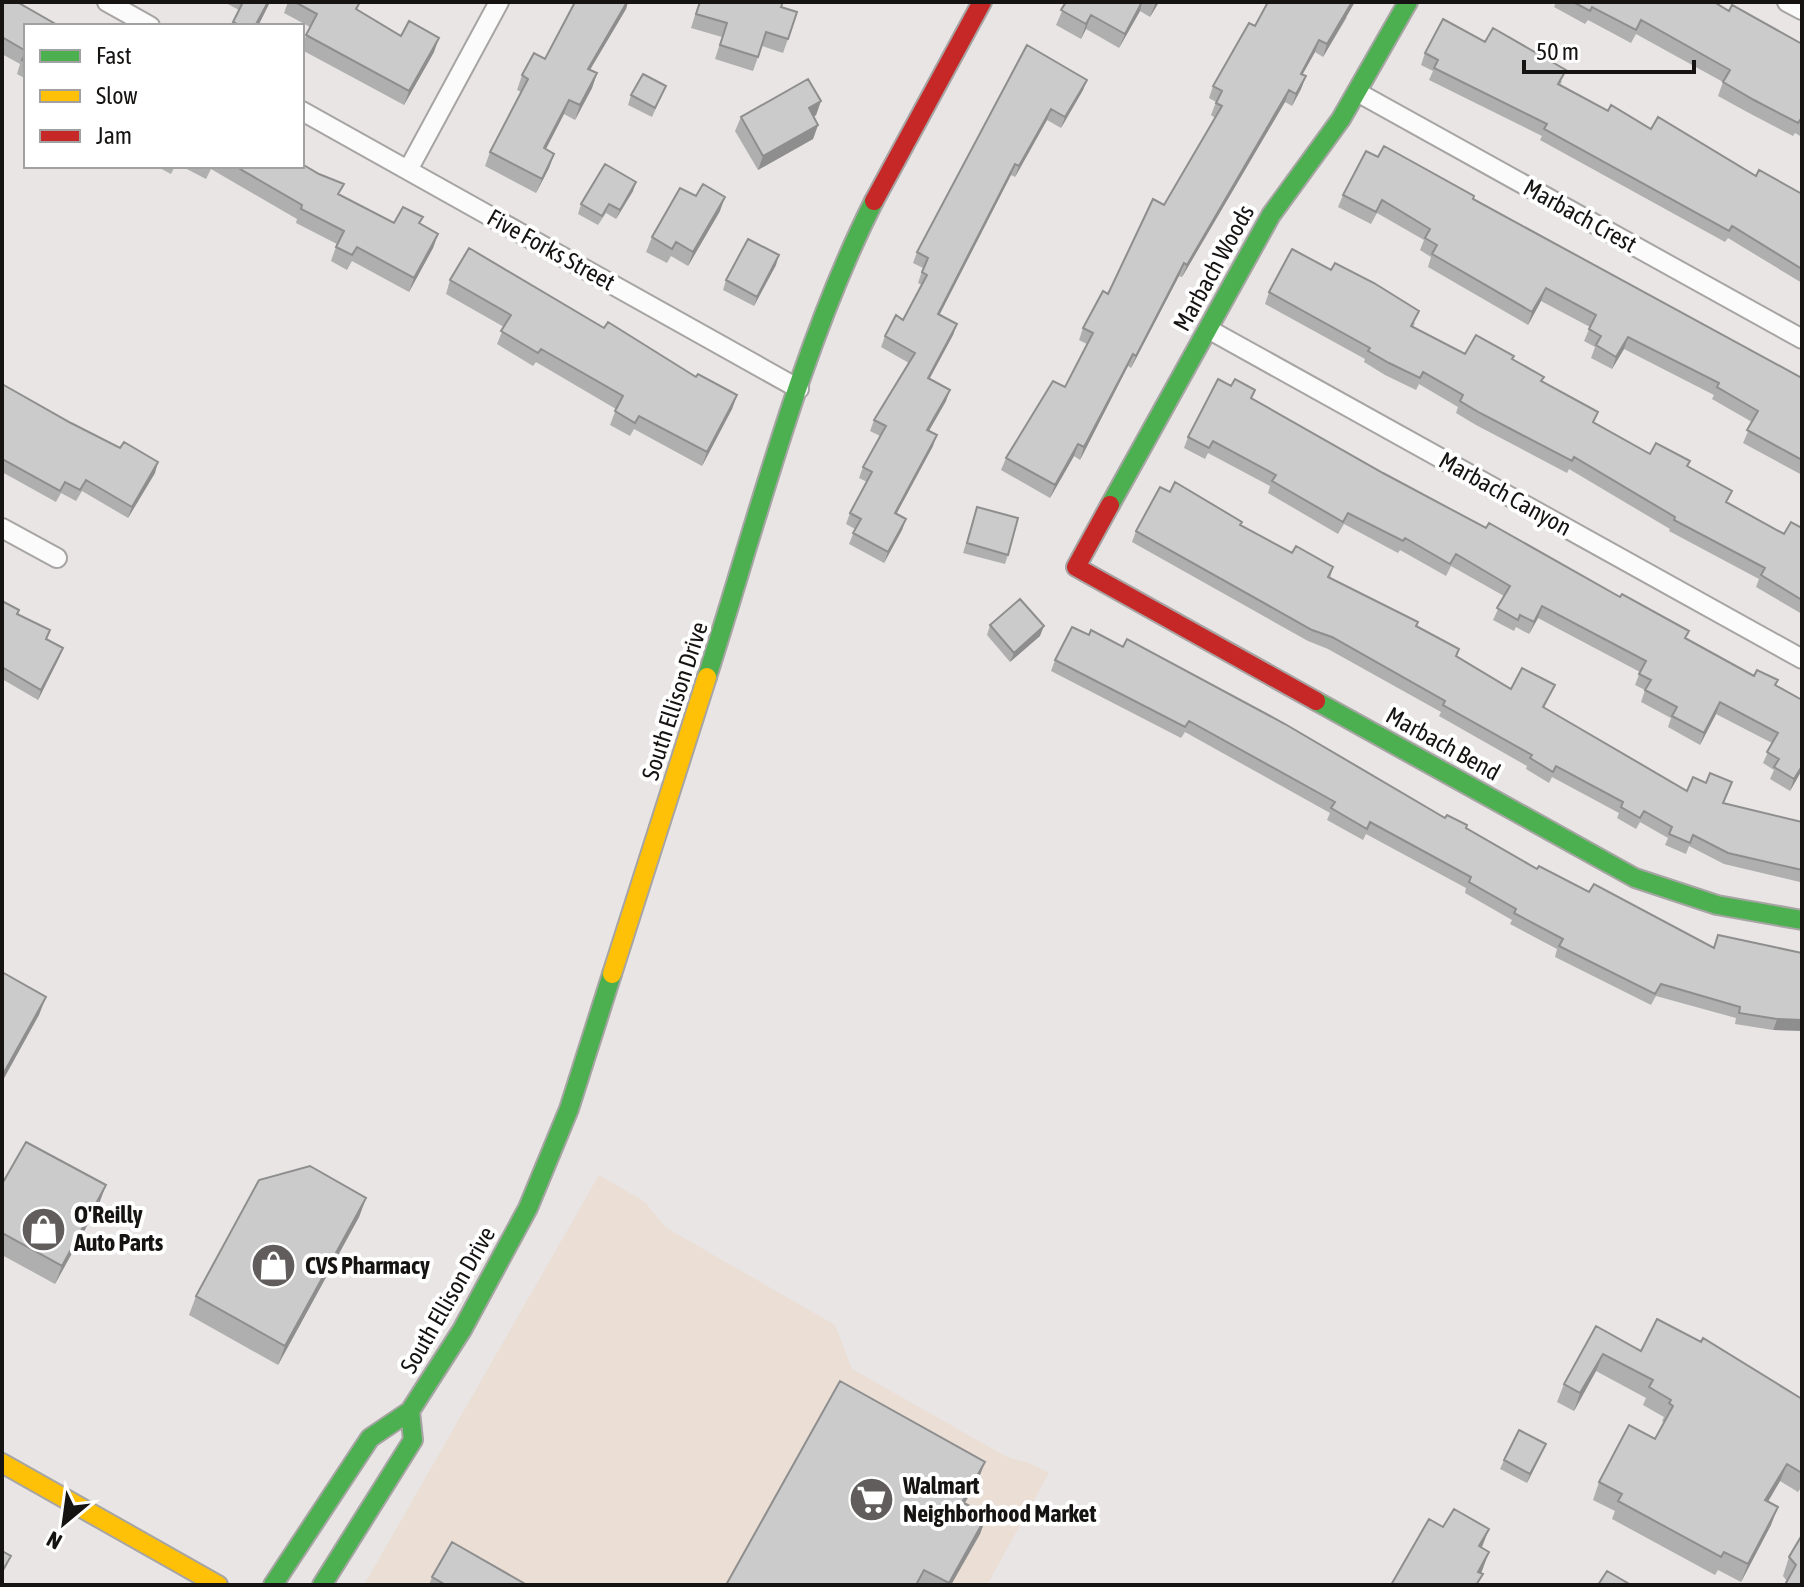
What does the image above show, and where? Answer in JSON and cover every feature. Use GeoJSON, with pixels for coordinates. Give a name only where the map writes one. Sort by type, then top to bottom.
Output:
{"type":"FeatureCollection","features":[{"type":"Feature","properties":{"kind":"street"},"geometry":{"type":"LineString","coordinates":[[107,2],[146,24]]}},
{"type":"Feature","properties":{"kind":"street"},"geometry":{"type":"LineString","coordinates":[[408,170],[499,2]]}},
{"type":"Feature","properties":{"kind":"street","name":"South Ellison Drive"},"geometry":{"type":"LineString","coordinates":[[273,1585],[370,1438],[410,1411],[462,1330],[528,1208],[569,1109],[799,389],[856,237],[982,2]]}},
{"type":"Feature","properties":{"kind":"street","name":"Marbach Woods"},"geometry":{"type":"LineString","coordinates":[[1076,567],[1271,215],[1357,92],[1408,2]]}},
{"type":"Feature","properties":{"kind":"street"},"geometry":{"type":"LineString","coordinates":[[1787,2],[1802,10]]}},
{"type":"Feature","properties":{"kind":"street","name":"Marbach Crest"},"geometry":{"type":"LineString","coordinates":[[1357,92],[1802,339]]}},
{"type":"Feature","properties":{"kind":"street","name":"Five Forks Street"},"geometry":{"type":"LineString","coordinates":[[304,112],[799,389]]}},
{"type":"Feature","properties":{"kind":"street","name":"Marbach Canyon"},"geometry":{"type":"LineString","coordinates":[[1208,329],[1802,659]]}},
{"type":"Feature","properties":{"kind":"street"},"geometry":{"type":"LineString","coordinates":[[2,528],[57,558]]}},
{"type":"Feature","properties":{"kind":"street","name":"Marbach Bend"},"geometry":{"type":"LineString","coordinates":[[1076,567],[1635,878],[1698,903],[1752,916],[1802,920]]}},
{"type":"Feature","properties":{"kind":"street","name":"South Ellison Drive"},"geometry":{"type":"LineString","coordinates":[[322,1585],[413,1440],[410,1411]]}},
{"type":"Feature","properties":{"kind":"street"},"geometry":{"type":"LineString","coordinates":[[2,1463],[218,1585]]}},
{"type":"Feature","properties":{"kind":"shaded area"},"geometry":{"type":"Polygon","coordinates":[[[599,1175],[645,1202],[665,1227],[835,1325],[852,1369],[1007,1457],[1049,1473],[987,1585],[364,1585],[599,1175]]]}},
{"type":"Feature","properties":{"kind":"building"},"geometry":{"type":"Polygon","coordinates":[[[2,2],[17,2],[56,24],[24,24],[24,50],[2,37],[2,2]]]}},
{"type":"Feature","properties":{"kind":"building"},"geometry":{"type":"Polygon","coordinates":[[[243,2],[268,2],[256,24],[233,22],[243,2]]]}},
{"type":"Feature","properties":{"kind":"building"},"geometry":{"type":"Polygon","coordinates":[[[295,2],[360,2],[356,9],[401,36],[409,21],[439,38],[409,91],[306,35],[317,14],[295,2]]]}},
{"type":"Feature","properties":{"kind":"building"},"geometry":{"type":"Polygon","coordinates":[[[575,2],[627,2],[588,69],[597,73],[580,105],[569,100],[544,148],[554,154],[542,179],[490,152],[528,79],[522,75],[534,53],[545,59],[575,2]]]}},
{"type":"Feature","properties":{"kind":"building"},"geometry":{"type":"Polygon","coordinates":[[[700,2],[783,2],[781,7],[797,12],[788,39],[766,32],[758,57],[720,45],[727,23],[696,14],[700,2]]]}},
{"type":"Feature","properties":{"kind":"building"},"geometry":{"type":"Polygon","coordinates":[[[1066,2],[1142,2],[1125,34],[1091,15],[1086,24],[1061,10],[1066,2]]]}},
{"type":"Feature","properties":{"kind":"building"},"geometry":{"type":"Polygon","coordinates":[[[1268,2],[1352,2],[1327,44],[1319,40],[1301,74],[1306,76],[1296,94],[1289,90],[1187,265],[1184,263],[1084,447],[1078,444],[1055,485],[1006,458],[1053,381],[1065,387],[1093,333],[1083,328],[1103,291],[1108,294],[1153,199],[1164,205],[1222,106],[1216,103],[1222,91],[1213,86],[1249,23],[1255,26],[1268,2]]]}},
{"type":"Feature","properties":{"kind":"building"},"geometry":{"type":"Polygon","coordinates":[[[1573,2],[1714,2],[1729,11],[1732,5],[1802,44],[1802,121],[1798,123],[1723,82],[1730,70],[1641,20],[1636,30],[1592,7],[1590,11],[1573,2]]]}},
{"type":"Feature","properties":{"kind":"building"},"geometry":{"type":"Polygon","coordinates":[[[1443,19],[1485,42],[1493,28],[1566,70],[1558,84],[1608,111],[1611,105],[1651,129],[1658,117],[1756,176],[1759,170],[1802,194],[1802,269],[1732,226],[1729,231],[1544,129],[1547,124],[1434,68],[1438,60],[1425,53],[1443,19]]]}},
{"type":"Feature","properties":{"kind":"building"},"geometry":{"type":"Polygon","coordinates":[[[1027,45],[1087,80],[1065,117],[1051,109],[1019,166],[1015,164],[938,314],[957,324],[928,378],[950,390],[927,430],[937,435],[895,513],[906,519],[888,552],[853,533],[861,519],[850,513],[872,472],[863,467],[886,426],[874,420],[915,353],[885,336],[896,315],[903,320],[927,275],[922,272],[928,258],[917,252],[1027,45]]]}},
{"type":"Feature","properties":{"kind":"building"},"geometry":{"type":"Polygon","coordinates":[[[643,74],[666,86],[655,108],[631,95],[643,74]]]}},
{"type":"Feature","properties":{"kind":"building"},"geometry":{"type":"Polygon","coordinates":[[[808,79],[821,101],[809,108],[818,125],[763,156],[741,117],[808,79]]]}},
{"type":"Feature","properties":{"kind":"building"},"geometry":{"type":"Polygon","coordinates":[[[1384,146],[1474,196],[1473,199],[1802,378],[1802,460],[1747,430],[1758,411],[1717,387],[1719,383],[1628,337],[1616,357],[1596,345],[1601,336],[1589,329],[1596,315],[1546,288],[1532,312],[1432,254],[1437,245],[1425,238],[1430,229],[1382,200],[1376,212],[1343,195],[1366,151],[1378,157],[1384,146]]]}},
{"type":"Feature","properties":{"kind":"building"},"geometry":{"type":"Polygon","coordinates":[[[605,164],[636,182],[620,210],[609,204],[602,216],[581,204],[605,164]]]}},
{"type":"Feature","properties":{"kind":"building"},"geometry":{"type":"Polygon","coordinates":[[[304,165],[344,184],[338,194],[394,223],[403,207],[423,217],[419,223],[438,234],[414,278],[357,247],[352,255],[336,247],[344,231],[301,209],[302,205],[238,168],[304,168],[304,165]]]}},
{"type":"Feature","properties":{"kind":"building"},"geometry":{"type":"Polygon","coordinates":[[[703,184],[725,197],[693,252],[676,242],[672,249],[652,237],[680,188],[696,196],[703,184]]]}},
{"type":"Feature","properties":{"kind":"building"},"geometry":{"type":"Polygon","coordinates":[[[748,239],[779,255],[757,297],[726,280],[748,239]]]}},
{"type":"Feature","properties":{"kind":"building"},"geometry":{"type":"Polygon","coordinates":[[[469,248],[604,328],[608,322],[696,377],[698,374],[737,395],[707,452],[639,416],[635,423],[615,411],[623,396],[541,349],[538,353],[501,331],[511,315],[450,280],[469,248]]]}},
{"type":"Feature","properties":{"kind":"building"},"geometry":{"type":"Polygon","coordinates":[[[1292,249],[1331,270],[1335,263],[1374,283],[1419,311],[1411,326],[1465,354],[1476,335],[1514,356],[1512,359],[1544,377],[1541,381],[1598,412],[1593,422],[1650,454],[1656,443],[1690,461],[1687,466],[1732,491],[1726,502],[1784,534],[1791,522],[1802,528],[1802,600],[1761,575],[1765,568],[1674,520],[1675,517],[1574,457],[1572,461],[1480,413],[1460,401],[1463,395],[1423,372],[1420,378],[1389,363],[1368,351],[1370,348],[1269,292],[1292,249]]]}},
{"type":"Feature","properties":{"kind":"building"},"geometry":{"type":"Polygon","coordinates":[[[1218,379],[1231,386],[1235,379],[1255,390],[1251,398],[1383,473],[1486,528],[1489,523],[1620,597],[1622,594],[1689,631],[1685,638],[1754,676],[1757,670],[1778,680],[1775,685],[1802,700],[1802,766],[1794,779],[1774,767],[1779,759],[1767,752],[1778,733],[1720,702],[1704,733],[1672,716],[1677,707],[1645,690],[1651,680],[1639,674],[1646,661],[1542,606],[1534,622],[1520,615],[1518,620],[1497,608],[1510,586],[1456,554],[1450,564],[1405,538],[1403,541],[1348,513],[1343,522],[1272,481],[1276,475],[1213,441],[1209,448],[1188,437],[1218,379]]]}},
{"type":"Feature","properties":{"kind":"building"},"geometry":{"type":"Polygon","coordinates":[[[2,384],[120,448],[124,442],[158,462],[132,507],[86,480],[80,490],[65,482],[60,491],[2,459],[2,384]]]}},
{"type":"Feature","properties":{"kind":"building"},"geometry":{"type":"Polygon","coordinates":[[[1175,482],[1242,522],[1240,525],[1292,553],[1296,546],[1333,567],[1328,577],[1418,622],[1416,626],[1459,649],[1456,656],[1511,689],[1522,668],[1555,685],[1543,707],[1687,791],[1693,777],[1706,783],[1710,773],[1732,782],[1723,803],[1802,822],[1802,870],[1728,853],[1693,835],[1690,843],[1669,834],[1672,827],[1644,811],[1640,818],[1621,807],[1623,802],[1556,766],[1553,772],[1530,758],[1532,755],[1443,705],[1445,701],[1136,531],[1160,487],[1170,492],[1175,482]]]}},
{"type":"Feature","properties":{"kind":"building"},"geometry":{"type":"Polygon","coordinates":[[[977,507],[1018,518],[1008,555],[967,543],[977,507]]]}},
{"type":"Feature","properties":{"kind":"building"},"geometry":{"type":"Polygon","coordinates":[[[1020,599],[1044,626],[1014,653],[990,625],[1020,599]]]}},
{"type":"Feature","properties":{"kind":"building"},"geometry":{"type":"Polygon","coordinates":[[[2,601],[19,610],[17,614],[50,630],[46,639],[63,648],[41,690],[2,667],[2,601]]]}},
{"type":"Feature","properties":{"kind":"building"},"geometry":{"type":"Polygon","coordinates":[[[1072,627],[1089,635],[1091,630],[1123,647],[1127,639],[1285,724],[1445,818],[1447,815],[1467,825],[1466,828],[1537,869],[1539,866],[1589,892],[1594,884],[1714,948],[1718,935],[1802,953],[1802,1020],[1739,1013],[1740,1007],[1661,984],[1655,994],[1559,946],[1563,939],[1514,913],[1516,909],[1469,882],[1471,877],[1370,822],[1367,829],[1331,808],[1335,802],[1189,721],[1185,727],[1055,660],[1072,627]]]}},
{"type":"Feature","properties":{"kind":"building"},"geometry":{"type":"Polygon","coordinates":[[[2,972],[46,997],[2,1076],[2,972]]]}},
{"type":"Feature","properties":{"kind":"building","name":"O'Reilly Auto Parts"},"geometry":{"type":"Polygon","coordinates":[[[26,1142],[106,1185],[62,1266],[2,1233],[2,1184],[26,1142]]]}},
{"type":"Feature","properties":{"kind":"building","name":"CVS Pharmacy"},"geometry":{"type":"Polygon","coordinates":[[[310,1166],[366,1198],[285,1346],[196,1296],[259,1180],[310,1166]]]}},
{"type":"Feature","properties":{"kind":"building"},"geometry":{"type":"Polygon","coordinates":[[[1657,1319],[1701,1342],[1703,1338],[1802,1399],[1802,1473],[1787,1464],[1765,1500],[1778,1507],[1748,1564],[1724,1552],[1721,1557],[1618,1501],[1622,1494],[1599,1482],[1629,1425],[1655,1439],[1673,1406],[1669,1403],[1671,1400],[1649,1387],[1653,1380],[1603,1354],[1580,1393],[1564,1384],[1596,1326],[1641,1351],[1657,1319]]]}},
{"type":"Feature","properties":{"kind":"building","name":"Walmart Neighborhood Market"},"geometry":{"type":"Polygon","coordinates":[[[840,1381],[985,1462],[962,1502],[987,1515],[949,1583],[924,1570],[916,1585],[726,1585],[840,1381]]]}},
{"type":"Feature","properties":{"kind":"building"},"geometry":{"type":"Polygon","coordinates":[[[1519,1430],[1546,1444],[1530,1474],[1504,1460],[1519,1430]]]}},
{"type":"Feature","properties":{"kind":"building"},"geometry":{"type":"Polygon","coordinates":[[[1454,1509],[1489,1529],[1479,1546],[1489,1552],[1478,1572],[1483,1574],[1476,1585],[1391,1585],[1429,1519],[1443,1527],[1454,1509]]]}},
{"type":"Feature","properties":{"kind":"building"},"geometry":{"type":"Polygon","coordinates":[[[1802,1535],[1802,1585],[1789,1585],[1786,1583],[1796,1565],[1789,1557],[1802,1535]]]}},
{"type":"Feature","properties":{"kind":"building"},"geometry":{"type":"Polygon","coordinates":[[[452,1542],[527,1585],[446,1585],[432,1577],[452,1542]]]}},
{"type":"Feature","properties":{"kind":"building"},"geometry":{"type":"Polygon","coordinates":[[[2,1551],[11,1556],[2,1572],[2,1551]]]}},
{"type":"Feature","properties":{"kind":"building"},"geometry":{"type":"Polygon","coordinates":[[[1607,1571],[1631,1585],[1598,1585],[1607,1571]]]}},
{"type":"Feature","properties":{"kind":"traffic: fast"},"geometry":{"type":"LineString","coordinates":[[1110,505],[1271,215],[1341,119],[1408,2]]}},
{"type":"Feature","properties":{"kind":"traffic: fast"},"geometry":{"type":"LineString","coordinates":[[707,677],[802,374],[848,257],[874,201]]}},
{"type":"Feature","properties":{"kind":"traffic: fast"},"geometry":{"type":"LineString","coordinates":[[1316,701],[1635,878],[1717,905],[1802,920]]}},
{"type":"Feature","properties":{"kind":"traffic: fast"},"geometry":{"type":"LineString","coordinates":[[273,1585],[370,1438],[410,1411],[462,1330],[528,1208],[569,1109],[612,974]]}},
{"type":"Feature","properties":{"kind":"traffic: fast"},"geometry":{"type":"LineString","coordinates":[[322,1585],[413,1440],[410,1411]]}},
{"type":"Feature","properties":{"kind":"traffic: slow"},"geometry":{"type":"LineString","coordinates":[[612,974],[707,677]]}},
{"type":"Feature","properties":{"kind":"traffic: slow"},"geometry":{"type":"LineString","coordinates":[[2,1463],[218,1585]]}},
{"type":"Feature","properties":{"kind":"traffic: jam"},"geometry":{"type":"LineString","coordinates":[[874,201],[982,2]]}},
{"type":"Feature","properties":{"kind":"traffic: jam"},"geometry":{"type":"LineString","coordinates":[[1110,505],[1076,567],[1316,701]]}},
{"type":"Feature","properties":{"kind":"place","name":"O'Reilly Auto Parts"},"geometry":{"type":"Point","coordinates":[43,1229]}},
{"type":"Feature","properties":{"kind":"place","name":"CVS Pharmacy"},"geometry":{"type":"Point","coordinates":[274,1266]}},
{"type":"Feature","properties":{"kind":"place","name":"Walmart Neighborhood Market"},"geometry":{"type":"Point","coordinates":[872,1500]}}]}
